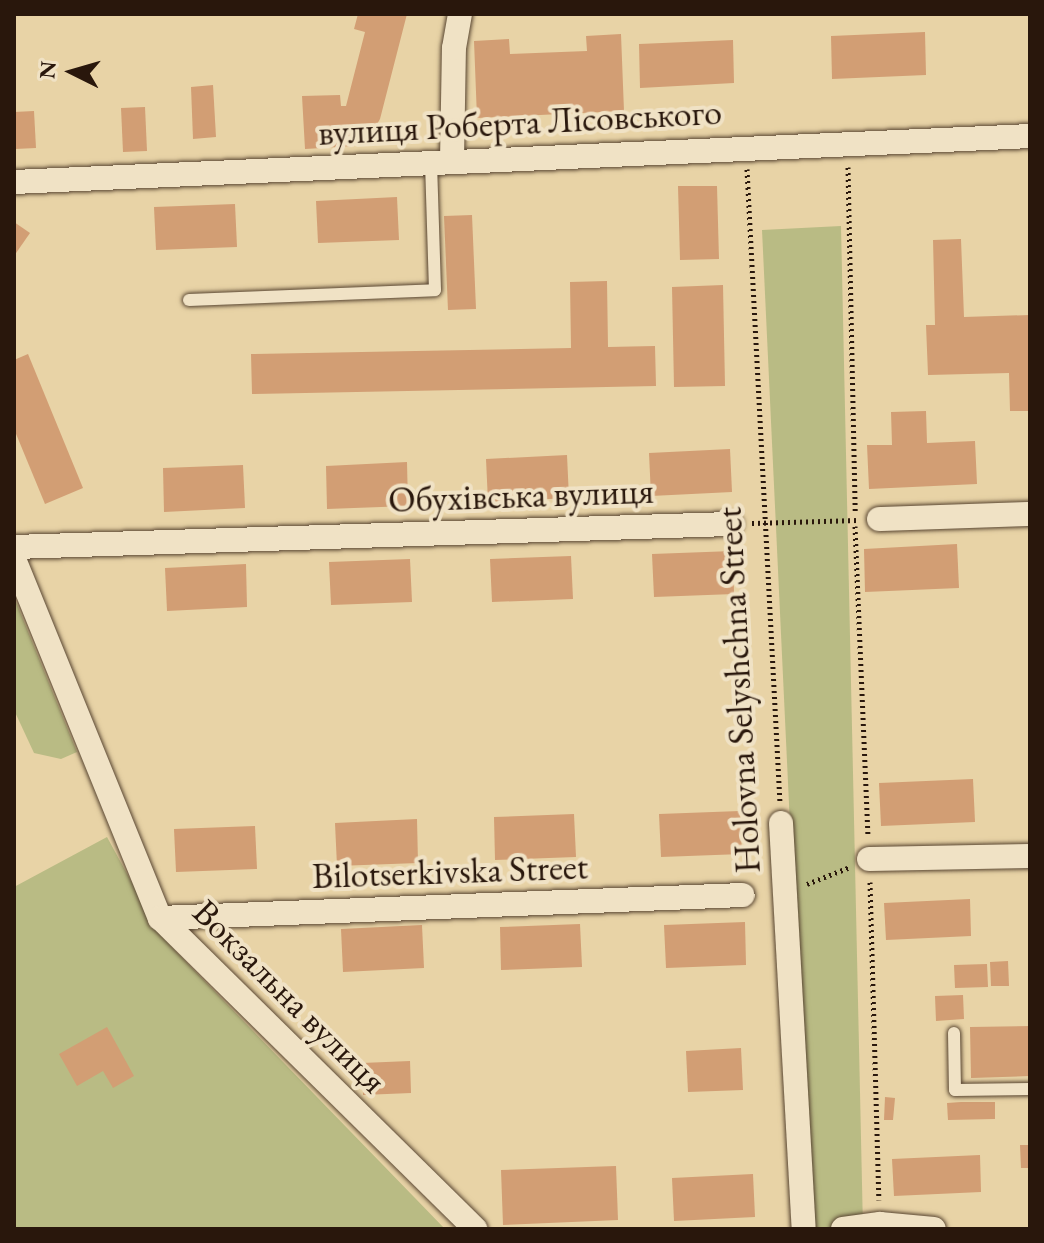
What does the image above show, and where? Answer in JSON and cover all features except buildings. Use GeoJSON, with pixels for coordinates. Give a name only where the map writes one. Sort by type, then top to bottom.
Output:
{"type":"FeatureCollection","features":[{"type":"Feature","properties":{"kind":"street"},"geometry":{"type":"LineString","coordinates":[[441,161],[460,14]]}},
{"type":"Feature","properties":{"kind":"street","name":"вулиця Роберта Лісовського"},"geometry":{"type":"LineString","coordinates":[[14,182],[1030,136]]}},
{"type":"Feature","properties":{"kind":"street"},"geometry":{"type":"LineString","coordinates":[[867,519],[1030,514]]}},
{"type":"Feature","properties":{"kind":"street","name":"Обухівська вулиця"},"geometry":{"type":"LineString","coordinates":[[14,547],[731,524]]}},
{"type":"Feature","properties":{"kind":"street","name":"Вокзальна вулиця"},"geometry":{"type":"LineString","coordinates":[[14,559],[160,918],[475,1229]]}},
{"type":"Feature","properties":{"kind":"street","name":"Holovna Selyshchna Street"},"geometry":{"type":"LineString","coordinates":[[781,823],[804,1229]]}},
{"type":"Feature","properties":{"kind":"street"},"geometry":{"type":"LineString","coordinates":[[869,859],[1030,856]]}},
{"type":"Feature","properties":{"kind":"street","name":"Bilotserkivska Street"},"geometry":{"type":"LineString","coordinates":[[160,918],[743,895]]}},
{"type":"Feature","properties":{"kind":"street"},"geometry":{"type":"LineString","coordinates":[[843,1229],[880,1224],[934,1229]]}},
{"type":"Feature","properties":{"kind":"lane"},"geometry":{"type":"LineString","coordinates":[[189,300],[435,290],[441,161]]}},
{"type":"Feature","properties":{"kind":"lane"},"geometry":{"type":"LineString","coordinates":[[954,1033],[955,1090],[1030,1089]]}},
{"type":"Feature","properties":{"kind":"path"},"geometry":{"type":"LineString","coordinates":[[847,143],[867,519],[869,859],[880,1224]]}},
{"type":"Feature","properties":{"kind":"path","name":"Holovna Selyshchna Street"},"geometry":{"type":"LineString","coordinates":[[746,148],[781,823]]}},
{"type":"Feature","properties":{"kind":"path"},"geometry":{"type":"LineString","coordinates":[[731,524],[867,519]]}},
{"type":"Feature","properties":{"kind":"green space"},"geometry":{"type":"Polygon","coordinates":[[[841,226],[863,1229],[809,1229],[762,230],[841,226]]]}},
{"type":"Feature","properties":{"kind":"green space"},"geometry":{"type":"Polygon","coordinates":[[[14,597],[77,752],[61,759],[34,753],[14,710],[14,597]]]}},
{"type":"Feature","properties":{"kind":"green space"},"geometry":{"type":"Polygon","coordinates":[[[107,837],[161,936],[445,1229],[14,1229],[14,887],[107,837]]]}}]}
